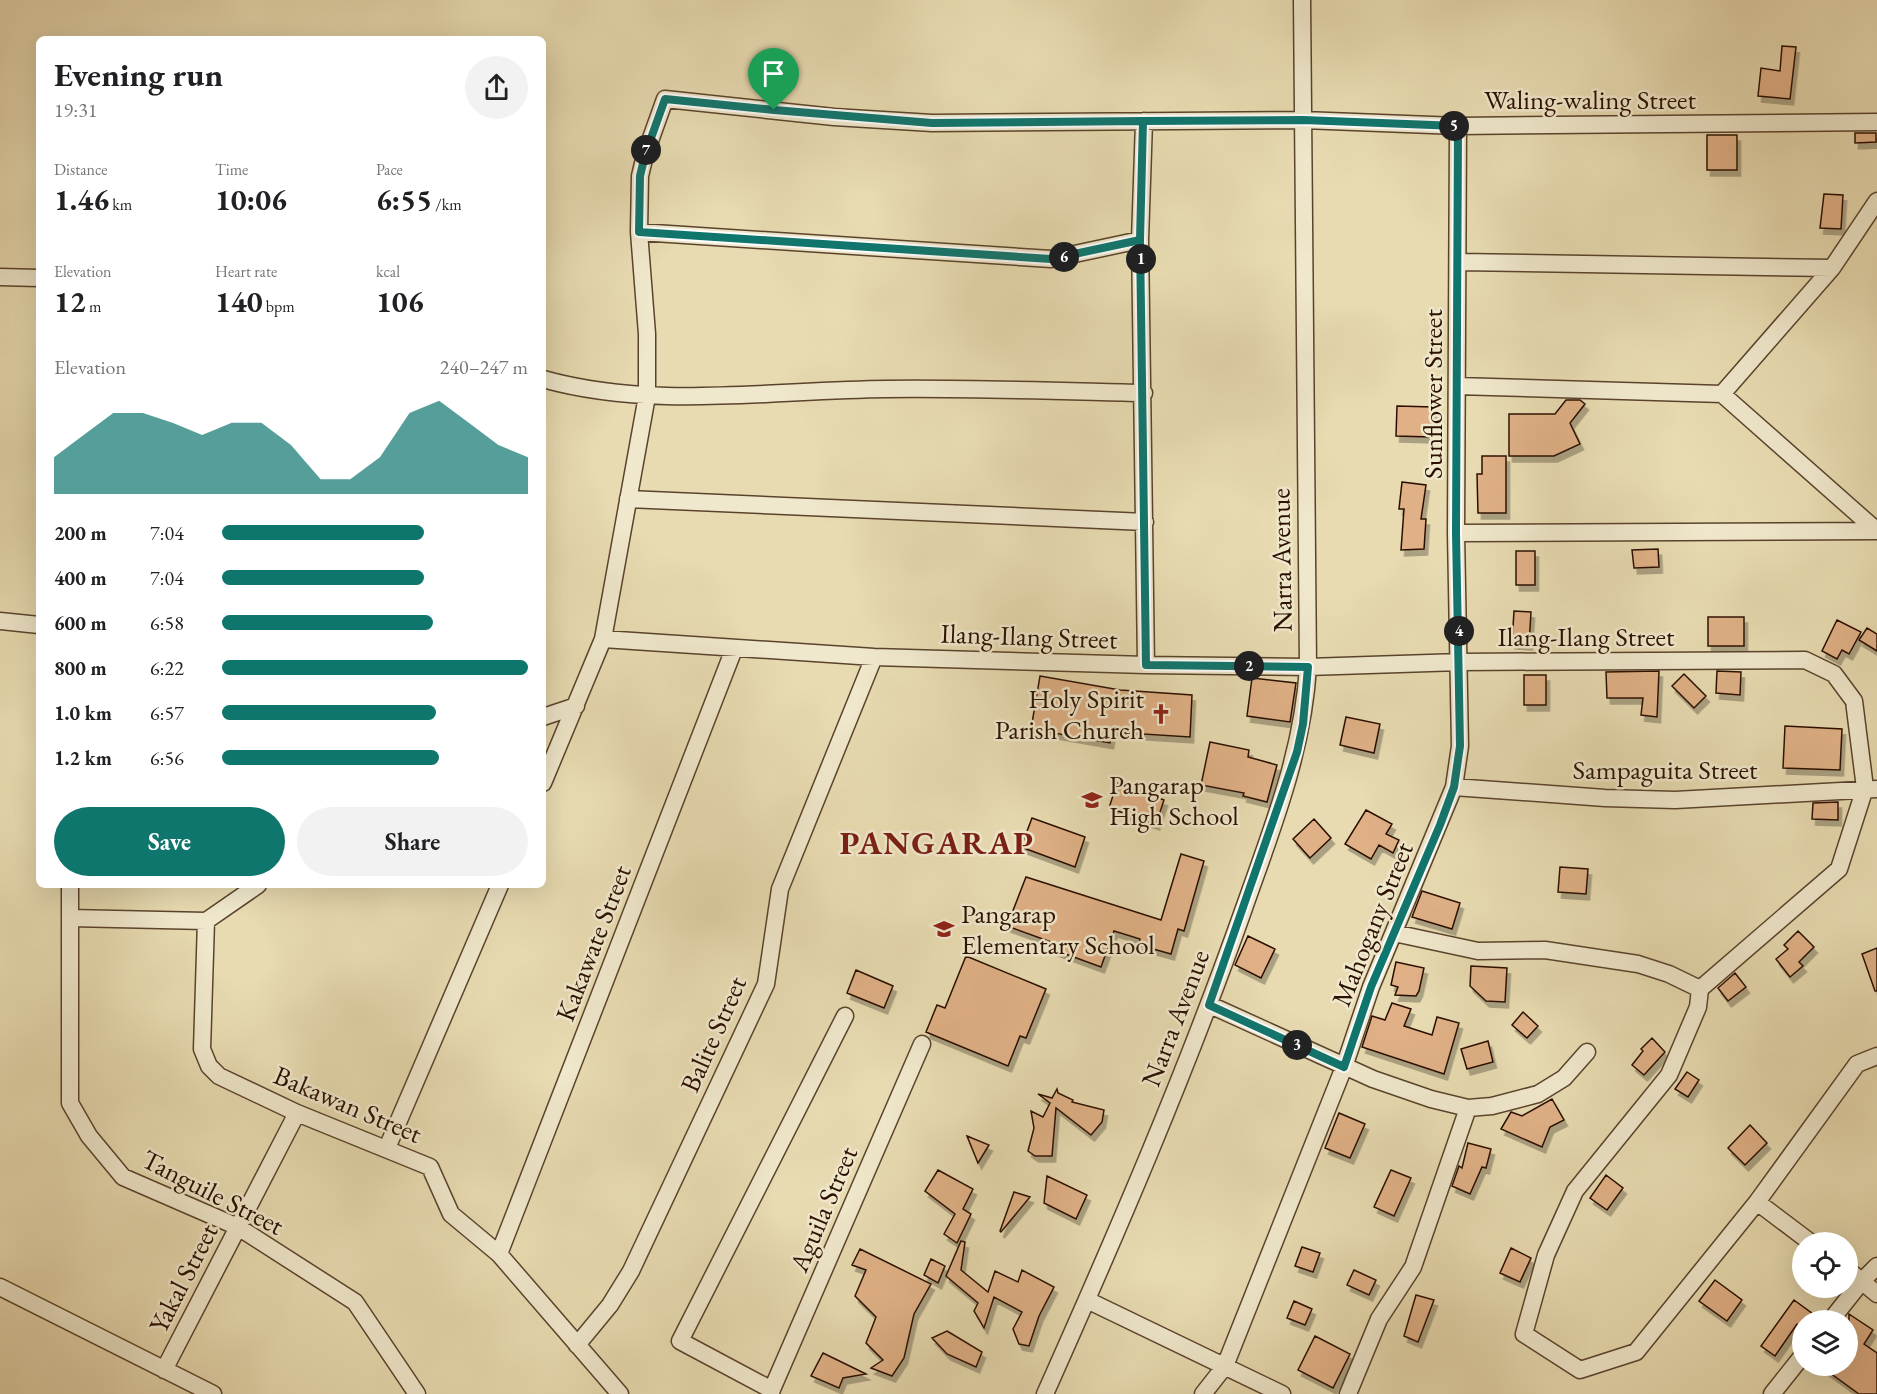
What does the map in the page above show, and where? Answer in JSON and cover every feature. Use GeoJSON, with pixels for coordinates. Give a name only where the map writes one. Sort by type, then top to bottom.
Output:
{"type":"FeatureCollection","features":[{"type":"Feature","properties":{"kind":"street","name":"Narra Avenue"},"geometry":{"type":"LineString","coordinates":[[1045,1394],[1087,1300],[1209,1005],[1297,752],[1303,724],[1308,667],[1302,0]]}},
{"type":"Feature","properties":{"kind":"street","name":"Waling-waling Street"},"geometry":{"type":"LineString","coordinates":[[639,232],[640,176],[665,99],[834,117],[932,123],[1303,120],[1458,126],[1877,123]]}},
{"type":"Feature","properties":{"kind":"street"},"geometry":{"type":"LineString","coordinates":[[1143,121],[1140,240],[1144,393],[1146,665]]}},
{"type":"Feature","properties":{"kind":"street","name":"Sunflower Street"},"geometry":{"type":"LineString","coordinates":[[1458,126],[1456,533],[1460,662]]}},
{"type":"Feature","properties":{"kind":"street"},"geometry":{"type":"LineString","coordinates":[[1722,394],[1832,268],[1877,201]]}},
{"type":"Feature","properties":{"kind":"street"},"geometry":{"type":"LineString","coordinates":[[546,776],[603,639],[647,396],[647,334],[639,232],[1051,259],[1140,240]]}},
{"type":"Feature","properties":{"kind":"street"},"geometry":{"type":"LineString","coordinates":[[1459,262],[1832,268]]}},
{"type":"Feature","properties":{"kind":"street"},"geometry":{"type":"LineString","coordinates":[[0,277],[36,278]]}},
{"type":"Feature","properties":{"kind":"street"},"geometry":{"type":"LineString","coordinates":[[546,380],[565,385],[647,396],[886,388],[1144,393]]}},
{"type":"Feature","properties":{"kind":"street"},"geometry":{"type":"LineString","coordinates":[[1457,386],[1722,394],[1877,531]]}},
{"type":"Feature","properties":{"kind":"street"},"geometry":{"type":"LineString","coordinates":[[628,499],[1145,522]]}},
{"type":"Feature","properties":{"kind":"street"},"geometry":{"type":"LineString","coordinates":[[1456,533],[1877,531]]}},
{"type":"Feature","properties":{"kind":"street"},"geometry":{"type":"LineString","coordinates":[[0,621],[36,625]]}},
{"type":"Feature","properties":{"kind":"street","name":"Ilang-Ilang Street"},"geometry":{"type":"LineString","coordinates":[[603,639],[874,657],[1146,665],[1308,667],[1460,662],[1805,660],[1834,674],[1854,701],[1871,788]]}},
{"type":"Feature","properties":{"kind":"street","name":"Kakawate Street"},"geometry":{"type":"LineString","coordinates":[[499,1254],[734,649]]}},
{"type":"Feature","properties":{"kind":"street","name":"Balite Street"},"geometry":{"type":"LineString","coordinates":[[577,1345],[610,1305],[631,1271],[766,984],[780,889],[874,657]]}},
{"type":"Feature","properties":{"kind":"street","name":"Mahogany Street"},"geometry":{"type":"LineString","coordinates":[[1203,1394],[1225,1366],[1344,1067],[1371,987],[1454,787],[1460,746],[1460,662]]}},
{"type":"Feature","properties":{"kind":"street"},"geometry":{"type":"LineString","coordinates":[[546,716],[576,706]]}},
{"type":"Feature","properties":{"kind":"street","name":"Sampaguita Street"},"geometry":{"type":"LineString","coordinates":[[1454,787],[1605,798],[1675,800],[1871,788]]}},
{"type":"Feature","properties":{"kind":"street"},"geometry":{"type":"LineString","coordinates":[[1871,788],[1839,869],[1700,990],[1698,1007],[1669,1075],[1575,1191],[1546,1255],[1524,1334],[1580,1370],[1636,1352],[1757,1202],[1857,1064],[1877,1056]]}},
{"type":"Feature","properties":{"kind":"street","name":"Tanguile Street"},"geometry":{"type":"LineString","coordinates":[[70,888],[70,1103],[89,1136],[123,1177],[238,1227],[355,1302],[417,1394]]}},
{"type":"Feature","properties":{"kind":"street"},"geometry":{"type":"LineString","coordinates":[[70,918],[206,921],[254,888]]}},
{"type":"Feature","properties":{"kind":"street"},"geometry":{"type":"LineString","coordinates":[[387,1148],[499,888]]}},
{"type":"Feature","properties":{"kind":"street","name":"Bakawan Street"},"geometry":{"type":"LineString","coordinates":[[206,921],[202,1049],[209,1066],[219,1076],[297,1113],[430,1167],[451,1214],[499,1254],[620,1394]]}},
{"type":"Feature","properties":{"kind":"street"},"geometry":{"type":"LineString","coordinates":[[1394,933],[1478,951],[1545,950],[1638,964],[1669,974],[1700,990]]}},
{"type":"Feature","properties":{"kind":"street"},"geometry":{"type":"LineString","coordinates":[[1209,1005],[1344,1067],[1431,1099],[1468,1108],[1492,1106],[1538,1094],[1564,1078],[1587,1052]]}},
{"type":"Feature","properties":{"kind":"street"},"geometry":{"type":"LineString","coordinates":[[771,1392],[680,1341],[845,1016]]}},
{"type":"Feature","properties":{"kind":"street","name":"Aguila Street"},"geometry":{"type":"LineString","coordinates":[[771,1392],[922,1044]]}},
{"type":"Feature","properties":{"kind":"street"},"geometry":{"type":"LineString","coordinates":[[1348,1394],[1379,1319],[1413,1267],[1468,1108]]}},
{"type":"Feature","properties":{"kind":"street","name":"Yakal Street"},"geometry":{"type":"LineString","coordinates":[[164,1370],[297,1113]]}},
{"type":"Feature","properties":{"kind":"street"},"geometry":{"type":"LineString","coordinates":[[1757,1202],[1797,1232]]}},
{"type":"Feature","properties":{"kind":"street"},"geometry":{"type":"LineString","coordinates":[[1839,1310],[1877,1266]]}},
{"type":"Feature","properties":{"kind":"street"},"geometry":{"type":"LineString","coordinates":[[1858,1278],[1877,1293]]}},
{"type":"Feature","properties":{"kind":"street"},"geometry":{"type":"LineString","coordinates":[[0,1287],[213,1394]]}},
{"type":"Feature","properties":{"kind":"street"},"geometry":{"type":"LineString","coordinates":[[1087,1300],[1282,1394]]}},
{"type":"Feature","properties":{"kind":"street"},"geometry":{"type":"LineString","coordinates":[[1772,1394],[1792,1369]]}},
{"type":"Feature","properties":{"kind":"building"},"geometry":{"type":"Polygon","coordinates":[[[1782,46],[1796,47],[1790,99],[1758,96],[1761,68],[1780,71],[1782,46]]]}},
{"type":"Feature","properties":{"kind":"building"},"geometry":{"type":"Polygon","coordinates":[[[1855,133],[1876,133],[1876,142],[1855,143],[1855,133]]]}},
{"type":"Feature","properties":{"kind":"building"},"geometry":{"type":"Polygon","coordinates":[[[1707,135],[1737,135],[1737,170],[1707,170],[1707,135]]]}},
{"type":"Feature","properties":{"kind":"building"},"geometry":{"type":"Polygon","coordinates":[[[1824,194],[1843,195],[1841,229],[1820,228],[1824,194]]]}},
{"type":"Feature","properties":{"kind":"building"},"geometry":{"type":"Polygon","coordinates":[[[1566,400],[1580,400],[1585,404],[1570,423],[1580,444],[1554,456],[1509,456],[1509,414],[1555,414],[1566,400]]]}},
{"type":"Feature","properties":{"kind":"building"},"geometry":{"type":"Polygon","coordinates":[[[1397,406],[1433,407],[1431,437],[1396,436],[1397,406]]]}},
{"type":"Feature","properties":{"kind":"building"},"geometry":{"type":"Polygon","coordinates":[[[1482,456],[1506,456],[1506,513],[1478,513],[1477,474],[1482,474],[1482,456]]]}},
{"type":"Feature","properties":{"kind":"building"},"geometry":{"type":"Polygon","coordinates":[[[1402,482],[1426,485],[1421,519],[1426,519],[1424,549],[1401,550],[1404,509],[1399,509],[1402,482]]]}},
{"type":"Feature","properties":{"kind":"building"},"geometry":{"type":"Polygon","coordinates":[[[1658,549],[1659,567],[1634,568],[1632,550],[1658,549]]]}},
{"type":"Feature","properties":{"kind":"building"},"geometry":{"type":"Polygon","coordinates":[[[1516,551],[1535,551],[1535,585],[1516,585],[1516,551]]]}},
{"type":"Feature","properties":{"kind":"building"},"geometry":{"type":"Polygon","coordinates":[[[1514,611],[1531,612],[1529,644],[1512,643],[1514,611]]]}},
{"type":"Feature","properties":{"kind":"building"},"geometry":{"type":"Polygon","coordinates":[[[1708,617],[1744,617],[1744,646],[1708,646],[1708,617]]]}},
{"type":"Feature","properties":{"kind":"building"},"geometry":{"type":"Polygon","coordinates":[[[1837,620],[1861,632],[1849,654],[1842,650],[1837,659],[1822,651],[1837,620]]]}},
{"type":"Feature","properties":{"kind":"building"},"geometry":{"type":"Polygon","coordinates":[[[1867,628],[1877,634],[1877,651],[1859,640],[1867,628]]]}},
{"type":"Feature","properties":{"kind":"building"},"geometry":{"type":"Polygon","coordinates":[[[1659,671],[1657,717],[1641,715],[1643,698],[1607,698],[1606,672],[1659,671]]]}},
{"type":"Feature","properties":{"kind":"building"},"geometry":{"type":"Polygon","coordinates":[[[1717,671],[1741,672],[1740,695],[1716,693],[1717,671]]]}},
{"type":"Feature","properties":{"kind":"building"},"geometry":{"type":"Polygon","coordinates":[[[1684,674],[1706,696],[1694,708],[1672,686],[1684,674]]]}},
{"type":"Feature","properties":{"kind":"building"},"geometry":{"type":"Polygon","coordinates":[[[1524,675],[1546,675],[1546,705],[1524,705],[1524,675]]]}},
{"type":"Feature","properties":{"kind":"building"},"geometry":{"type":"Polygon","coordinates":[[[1040,676],[1120,690],[1192,695],[1190,737],[1112,732],[1110,743],[1031,729],[1040,676]]]}},
{"type":"Feature","properties":{"kind":"building"},"geometry":{"type":"Polygon","coordinates":[[[1252,678],[1296,683],[1290,722],[1247,716],[1252,678]]]}},
{"type":"Feature","properties":{"kind":"building"},"geometry":{"type":"Polygon","coordinates":[[[1346,717],[1380,724],[1374,753],[1340,745],[1346,717]]]}},
{"type":"Feature","properties":{"kind":"building"},"geometry":{"type":"Polygon","coordinates":[[[1785,726],[1842,729],[1840,770],[1783,768],[1785,726]]]}},
{"type":"Feature","properties":{"kind":"building"},"geometry":{"type":"Polygon","coordinates":[[[1210,742],[1249,750],[1248,757],[1277,765],[1267,802],[1243,796],[1244,793],[1201,785],[1210,742]]]}},
{"type":"Feature","properties":{"kind":"building"},"geometry":{"type":"Polygon","coordinates":[[[1117,783],[1164,800],[1156,824],[1109,808],[1117,783]]]}},
{"type":"Feature","properties":{"kind":"building"},"geometry":{"type":"Polygon","coordinates":[[[1838,802],[1838,820],[1812,819],[1813,803],[1838,802]]]}},
{"type":"Feature","properties":{"kind":"building"},"geometry":{"type":"Polygon","coordinates":[[[1366,810],[1392,824],[1386,834],[1399,840],[1393,853],[1379,845],[1371,859],[1345,844],[1366,810]]]}},
{"type":"Feature","properties":{"kind":"building"},"geometry":{"type":"Polygon","coordinates":[[[1032,818],[1085,837],[1075,867],[1021,847],[1032,818]]]}},
{"type":"Feature","properties":{"kind":"building"},"geometry":{"type":"Polygon","coordinates":[[[1314,819],[1331,838],[1310,858],[1293,839],[1314,819]]]}},
{"type":"Feature","properties":{"kind":"building"},"geometry":{"type":"Polygon","coordinates":[[[1181,854],[1204,861],[1184,931],[1178,929],[1171,954],[1139,945],[1140,939],[1114,931],[1101,967],[1049,948],[1051,942],[1007,926],[1026,877],[1161,920],[1181,854]]]}},
{"type":"Feature","properties":{"kind":"building"},"geometry":{"type":"Polygon","coordinates":[[[1560,867],[1588,869],[1586,894],[1558,892],[1560,867]]]}},
{"type":"Feature","properties":{"kind":"building"},"geometry":{"type":"Polygon","coordinates":[[[1422,891],[1460,903],[1452,929],[1412,917],[1422,891]]]}},
{"type":"Feature","properties":{"kind":"building"},"geometry":{"type":"Polygon","coordinates":[[[1798,931],[1814,947],[1799,962],[1803,966],[1790,977],[1776,959],[1788,949],[1784,945],[1798,931]]]}},
{"type":"Feature","properties":{"kind":"building"},"geometry":{"type":"Polygon","coordinates":[[[1248,936],[1275,949],[1261,978],[1235,965],[1248,936]]]}},
{"type":"Feature","properties":{"kind":"building"},"geometry":{"type":"Polygon","coordinates":[[[1877,948],[1877,991],[1875,991],[1862,954],[1877,948]]]}},
{"type":"Feature","properties":{"kind":"building"},"geometry":{"type":"Polygon","coordinates":[[[966,956],[1046,989],[1026,1038],[1020,1036],[1008,1066],[926,1032],[937,1005],[945,1008],[966,956]]]}},
{"type":"Feature","properties":{"kind":"building"},"geometry":{"type":"Polygon","coordinates":[[[1396,962],[1424,968],[1416,996],[1395,995],[1398,987],[1391,985],[1396,962]]]}},
{"type":"Feature","properties":{"kind":"building"},"geometry":{"type":"Polygon","coordinates":[[[1471,966],[1507,968],[1505,1002],[1486,1001],[1470,986],[1471,966]]]}},
{"type":"Feature","properties":{"kind":"building"},"geometry":{"type":"Polygon","coordinates":[[[856,970],[893,986],[884,1008],[847,993],[856,970]]]}},
{"type":"Feature","properties":{"kind":"building"},"geometry":{"type":"Polygon","coordinates":[[[1735,973],[1746,987],[1728,1001],[1718,988],[1735,973]]]}},
{"type":"Feature","properties":{"kind":"building"},"geometry":{"type":"Polygon","coordinates":[[[1392,1003],[1411,1009],[1404,1026],[1432,1035],[1437,1017],[1459,1023],[1444,1074],[1362,1047],[1372,1016],[1385,1020],[1392,1003]]]}},
{"type":"Feature","properties":{"kind":"building"},"geometry":{"type":"Polygon","coordinates":[[[1523,1012],[1538,1026],[1527,1038],[1512,1025],[1523,1012]]]}},
{"type":"Feature","properties":{"kind":"building"},"geometry":{"type":"Polygon","coordinates":[[[1652,1038],[1665,1052],[1644,1075],[1632,1065],[1643,1051],[1641,1049],[1652,1038]]]}},
{"type":"Feature","properties":{"kind":"building"},"geometry":{"type":"Polygon","coordinates":[[[1488,1041],[1493,1062],[1467,1069],[1461,1049],[1488,1041]]]}},
{"type":"Feature","properties":{"kind":"building"},"geometry":{"type":"Polygon","coordinates":[[[1687,1072],[1699,1080],[1688,1097],[1675,1089],[1687,1072]]]}},
{"type":"Feature","properties":{"kind":"building"},"geometry":{"type":"Polygon","coordinates":[[[1057,1089],[1058,1093],[1073,1100],[1072,1102],[1104,1110],[1102,1122],[1091,1135],[1056,1108],[1052,1156],[1035,1156],[1028,1151],[1034,1128],[1031,1111],[1043,1117],[1050,1103],[1038,1094],[1052,1098],[1057,1089]]]}},
{"type":"Feature","properties":{"kind":"building"},"geometry":{"type":"Polygon","coordinates":[[[1552,1099],[1564,1120],[1550,1127],[1542,1147],[1501,1129],[1511,1112],[1522,1116],[1552,1099]]]}},
{"type":"Feature","properties":{"kind":"building"},"geometry":{"type":"Polygon","coordinates":[[[1339,1113],[1365,1124],[1350,1158],[1325,1148],[1339,1113]]]}},
{"type":"Feature","properties":{"kind":"building"},"geometry":{"type":"Polygon","coordinates":[[[1750,1125],[1767,1143],[1745,1165],[1728,1148],[1750,1125]]]}},
{"type":"Feature","properties":{"kind":"building"},"geometry":{"type":"Polygon","coordinates":[[[967,1136],[989,1145],[978,1163],[967,1136]]]}},
{"type":"Feature","properties":{"kind":"building"},"geometry":{"type":"Polygon","coordinates":[[[1468,1143],[1491,1149],[1486,1168],[1482,1167],[1470,1194],[1452,1186],[1459,1166],[1462,1168],[1468,1143]]]}},
{"type":"Feature","properties":{"kind":"building"},"geometry":{"type":"Polygon","coordinates":[[[938,1170],[973,1189],[963,1209],[971,1214],[957,1243],[944,1234],[955,1214],[925,1191],[938,1170]]]}},
{"type":"Feature","properties":{"kind":"building"},"geometry":{"type":"Polygon","coordinates":[[[1391,1170],[1411,1178],[1394,1216],[1374,1207],[1391,1170]]]}},
{"type":"Feature","properties":{"kind":"building"},"geometry":{"type":"Polygon","coordinates":[[[1606,1175],[1623,1188],[1607,1210],[1590,1198],[1606,1175]]]}},
{"type":"Feature","properties":{"kind":"building"},"geometry":{"type":"Polygon","coordinates":[[[1047,1176],[1087,1195],[1076,1219],[1044,1203],[1047,1176]]]}},
{"type":"Feature","properties":{"kind":"building"},"geometry":{"type":"Polygon","coordinates":[[[1014,1192],[1030,1197],[1001,1232],[1000,1231],[1014,1192]]]}},
{"type":"Feature","properties":{"kind":"building"},"geometry":{"type":"Polygon","coordinates":[[[961,1241],[965,1242],[961,1270],[988,1292],[995,1271],[1018,1282],[1022,1270],[1054,1287],[1039,1316],[1029,1346],[1019,1344],[1013,1329],[1022,1312],[994,1297],[984,1328],[974,1311],[978,1303],[946,1276],[961,1241]]]}},
{"type":"Feature","properties":{"kind":"building"},"geometry":{"type":"Polygon","coordinates":[[[1302,1247],[1320,1253],[1313,1272],[1295,1266],[1302,1247]]]}},
{"type":"Feature","properties":{"kind":"building"},"geometry":{"type":"Polygon","coordinates":[[[1511,1248],[1531,1258],[1520,1282],[1500,1273],[1511,1248]]]}},
{"type":"Feature","properties":{"kind":"building"},"geometry":{"type":"Polygon","coordinates":[[[860,1249],[931,1284],[914,1314],[904,1358],[892,1376],[871,1368],[883,1360],[866,1343],[876,1317],[855,1296],[866,1270],[852,1265],[860,1249]]]}},
{"type":"Feature","properties":{"kind":"building"},"geometry":{"type":"Polygon","coordinates":[[[931,1259],[945,1266],[938,1283],[924,1275],[931,1259]]]}},
{"type":"Feature","properties":{"kind":"building"},"geometry":{"type":"Polygon","coordinates":[[[1354,1270],[1376,1280],[1369,1295],[1347,1285],[1354,1270]]]}},
{"type":"Feature","properties":{"kind":"building"},"geometry":{"type":"Polygon","coordinates":[[[1715,1280],[1742,1300],[1727,1321],[1699,1301],[1715,1280]]]}},
{"type":"Feature","properties":{"kind":"building"},"geometry":{"type":"Polygon","coordinates":[[[1416,1295],[1434,1300],[1418,1342],[1404,1336],[1416,1295]]]}},
{"type":"Feature","properties":{"kind":"building"},"geometry":{"type":"Polygon","coordinates":[[[1794,1300],[1808,1310],[1792,1310],[1792,1331],[1775,1356],[1761,1346],[1794,1300]]]}},
{"type":"Feature","properties":{"kind":"building"},"geometry":{"type":"Polygon","coordinates":[[[1294,1301],[1312,1309],[1305,1325],[1287,1318],[1294,1301]]]}},
{"type":"Feature","properties":{"kind":"building"},"geometry":{"type":"Polygon","coordinates":[[[1858,1320],[1873,1330],[1864,1344],[1877,1353],[1877,1394],[1859,1394],[1834,1376],[1858,1376],[1858,1320]]]}},
{"type":"Feature","properties":{"kind":"building"},"geometry":{"type":"Polygon","coordinates":[[[947,1331],[982,1352],[976,1367],[947,1354],[932,1338],[947,1331]]]}},
{"type":"Feature","properties":{"kind":"building"},"geometry":{"type":"Polygon","coordinates":[[[1315,1336],[1350,1354],[1333,1388],[1298,1370],[1315,1336]]]}},
{"type":"Feature","properties":{"kind":"building"},"geometry":{"type":"Polygon","coordinates":[[[823,1353],[866,1374],[843,1378],[839,1388],[811,1376],[823,1353]]]}},
{"type":"Feature","properties":{"kind":"place","name":"Holy Spirit Parish Church"},"geometry":{"type":"Point","coordinates":[1161,714]}},
{"type":"Feature","properties":{"kind":"place","name":"Pangarap High School"},"geometry":{"type":"Point","coordinates":[1092,800]}},
{"type":"Feature","properties":{"kind":"place","name":"Pangarap Elementary School"},"geometry":{"type":"Point","coordinates":[944,929]}},
{"type":"Feature","properties":{"kind":"district","name":"PANGARAP"},"geometry":{"type":"Point","coordinates":[937,842]}},
{"type":"Feature","properties":{"kind":"route"},"geometry":{"type":"LineString","coordinates":[[774,110],[665,99],[640,176],[639,232],[1051,259],[1140,240],[1142,181],[1143,121],[1303,120],[1458,126],[1456,533],[1460,746],[1454,787],[1371,987],[1344,1067],[1209,1005],[1297,752],[1303,724],[1308,667],[1146,665],[1144,393],[1140,240],[1143,121],[932,123],[834,117],[774,110]]}}]}
